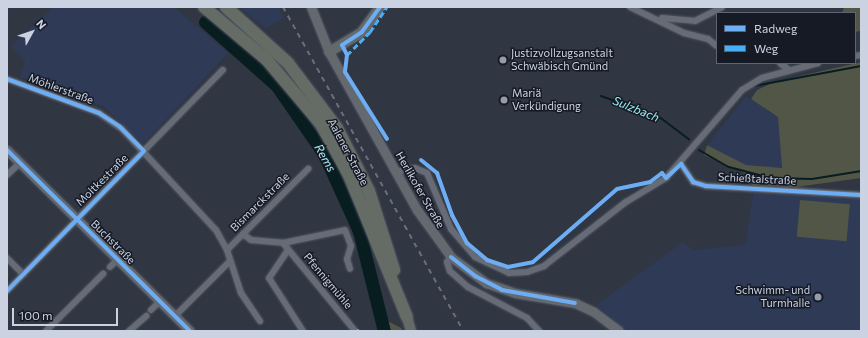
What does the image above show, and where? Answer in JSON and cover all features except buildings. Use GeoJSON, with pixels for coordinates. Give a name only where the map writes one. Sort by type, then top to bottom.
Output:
{"type":"FeatureCollection","features":[{"type":"Feature","properties":{"kind":"highway"},"geometry":{"type":"LineString","coordinates":[[204,7],[266,59],[321,124],[349,175],[407,317]]}},
{"type":"Feature","properties":{"kind":"highway","name":"Aalener Straße"},"geometry":{"type":"LineString","coordinates":[[226,7],[288,63],[337,128],[369,191],[407,317]]}},
{"type":"Feature","properties":{"kind":"main road","name":"Herlikofer Straße"},"geometry":{"type":"LineString","coordinates":[[311,7],[329,52],[396,172],[429,230],[451,256],[486,283],[515,293],[575,303],[594,312],[619,331]]}},
{"type":"Feature","properties":{"kind":"main road"},"geometry":{"type":"LineString","coordinates":[[329,52],[362,32],[380,7]]}},
{"type":"Feature","properties":{"kind":"main road","name":"Buchstraße"},"geometry":{"type":"LineString","coordinates":[[7,150],[190,331]]}},
{"type":"Feature","properties":{"kind":"main road","name":"Aalener Straße"},"geometry":{"type":"LineString","coordinates":[[407,317],[411,331]]}},
{"type":"Feature","properties":{"kind":"street"},"geometry":{"type":"LineString","coordinates":[[630,7],[656,17],[716,46]]}},
{"type":"Feature","properties":{"kind":"street"},"geometry":{"type":"LineString","coordinates":[[656,17],[695,21],[722,7]]}},
{"type":"Feature","properties":{"kind":"street"},"geometry":{"type":"LineString","coordinates":[[782,64],[788,68]]}},
{"type":"Feature","properties":{"kind":"street"},"geometry":{"type":"LineString","coordinates":[[396,172],[415,168],[427,173],[451,229],[475,257],[509,273],[527,272],[544,266],[601,220],[666,178],[681,164],[742,90],[788,68],[812,64]]}},
{"type":"Feature","properties":{"kind":"street","name":"Moltkestraße"},"geometry":{"type":"LineString","coordinates":[[7,291],[76,218],[223,70]]}},
{"type":"Feature","properties":{"kind":"street","name":"Möhlerstraße"},"geometry":{"type":"LineString","coordinates":[[7,79],[99,113],[119,126],[144,151],[216,230],[227,250],[241,293],[260,321]]}},
{"type":"Feature","properties":{"kind":"street"},"geometry":{"type":"LineString","coordinates":[[7,175],[20,163]]}},
{"type":"Feature","properties":{"kind":"street","name":"Schießtalstraße"},"geometry":{"type":"LineString","coordinates":[[681,164],[694,182],[706,186],[861,195]]}},
{"type":"Feature","properties":{"kind":"street","name":"Bismarckstraße"},"geometry":{"type":"LineString","coordinates":[[227,250],[308,169]]}},
{"type":"Feature","properties":{"kind":"street","name":"Pfennigmühle"},"geometry":{"type":"LineString","coordinates":[[243,234],[251,240],[283,243],[345,230],[351,246],[347,259],[350,269]]}},
{"type":"Feature","properties":{"kind":"street","name":"Pfennigmühle"},"geometry":{"type":"LineString","coordinates":[[283,243],[355,331]]}},
{"type":"Feature","properties":{"kind":"street"},"geometry":{"type":"LineString","coordinates":[[288,250],[270,278],[303,331]]}},
{"type":"Feature","properties":{"kind":"street"},"geometry":{"type":"LineString","coordinates":[[451,256],[447,262],[450,271],[468,287],[527,318],[540,331]]}},
{"type":"Feature","properties":{"kind":"street"},"geometry":{"type":"LineString","coordinates":[[7,258],[23,274]]}},
{"type":"Feature","properties":{"kind":"street"},"geometry":{"type":"LineString","coordinates":[[110,267],[118,259]]}},
{"type":"Feature","properties":{"kind":"street"},"geometry":{"type":"LineString","coordinates":[[175,316],[230,261]]}},
{"type":"Feature","properties":{"kind":"street"},"geometry":{"type":"LineString","coordinates":[[46,331],[103,274]]}},
{"type":"Feature","properties":{"kind":"street"},"geometry":{"type":"LineString","coordinates":[[151,310],[160,301]]}},
{"type":"Feature","properties":{"kind":"street"},"geometry":{"type":"LineString","coordinates":[[129,331],[146,316]]}},
{"type":"Feature","properties":{"kind":"shaded area"},"geometry":{"type":"Polygon","coordinates":[[[53,7],[174,7],[228,53],[143,144],[103,106],[20,77],[25,61],[11,46],[53,7]]]}},
{"type":"Feature","properties":{"kind":"shaded area"},"geometry":{"type":"Polygon","coordinates":[[[239,7],[278,7],[284,18],[265,28],[239,7]]]}},
{"type":"Feature","properties":{"kind":"shaded area"},"geometry":{"type":"Polygon","coordinates":[[[746,96],[778,117],[782,168],[745,165],[707,145],[746,96]]]}},
{"type":"Feature","properties":{"kind":"shaded area"},"geometry":{"type":"Polygon","coordinates":[[[754,190],[861,195],[861,331],[626,331],[596,305],[683,242],[693,250],[745,245],[754,190]]]}},
{"type":"Feature","properties":{"kind":"green space"},"geometry":{"type":"Polygon","coordinates":[[[844,7],[861,7],[861,31],[856,32],[856,12],[842,12],[844,7]]]}},
{"type":"Feature","properties":{"kind":"green space"},"geometry":{"type":"Polygon","coordinates":[[[861,62],[861,178],[796,187],[861,192],[861,195],[754,190],[749,175],[704,155],[707,145],[746,165],[782,168],[778,117],[751,99],[757,90],[774,82],[861,62]]]}},
{"type":"Feature","properties":{"kind":"green space"},"geometry":{"type":"Polygon","coordinates":[[[800,200],[850,204],[847,241],[797,237],[800,200]]]}},
{"type":"Feature","properties":{"kind":"green space"},"geometry":{"type":"Polygon","coordinates":[[[374,314],[401,328],[403,331],[378,331],[374,314]]]}},
{"type":"Feature","properties":{"kind":"waterway","name":"Rems"},"geometry":{"type":"LineString","coordinates":[[205,22],[277,86],[324,154],[359,231],[384,331]]}},
{"type":"Feature","properties":{"kind":"waterway"},"geometry":{"type":"LineString","coordinates":[[754,86],[861,66]]}},
{"type":"Feature","properties":{"kind":"waterway","name":"Sulzbach"},"geometry":{"type":"LineString","coordinates":[[601,96],[658,116],[689,139]]}},
{"type":"Feature","properties":{"kind":"waterway","name":"Sulzbach"},"geometry":{"type":"LineString","coordinates":[[699,150],[729,167],[770,178],[812,179],[861,171]]}},
{"type":"Feature","properties":{"kind":"railway"},"geometry":{"type":"LineString","coordinates":[[283,7],[463,331]]}},
{"type":"Feature","properties":{"kind":"marked path"},"geometry":{"type":"LineString","coordinates":[[347,55],[370,32],[387,7]]}},
{"type":"Feature","properties":{"kind":"cycle path"},"geometry":{"type":"LineString","coordinates":[[380,7],[362,32],[342,45],[347,55],[345,72],[387,139]]}},
{"type":"Feature","properties":{"kind":"cycle path"},"geometry":{"type":"LineString","coordinates":[[7,79],[99,113],[119,126],[144,151],[7,291]]}},
{"type":"Feature","properties":{"kind":"cycle path"},"geometry":{"type":"LineString","coordinates":[[7,150],[190,331]]}},
{"type":"Feature","properties":{"kind":"cycle path"},"geometry":{"type":"LineString","coordinates":[[421,160],[437,173],[452,215],[467,243],[487,260],[508,267],[533,262],[617,189],[650,182],[662,173],[666,178],[681,164],[693,182],[706,186],[861,195]]}},
{"type":"Feature","properties":{"kind":"cycle path"},"geometry":{"type":"LineString","coordinates":[[451,257],[475,276],[502,290],[575,303]]}},
{"type":"Feature","properties":{"kind":"place","name":"Justizvollzugsanstalt Schwäbisch Gmünd"},"geometry":{"type":"Point","coordinates":[503,60]}},
{"type":"Feature","properties":{"kind":"place","name":"Mariä Verkündigung"},"geometry":{"type":"Point","coordinates":[504,100]}},
{"type":"Feature","properties":{"kind":"place","name":"Schwimm- und Turmhalle"},"geometry":{"type":"Point","coordinates":[818,297]}}]}
